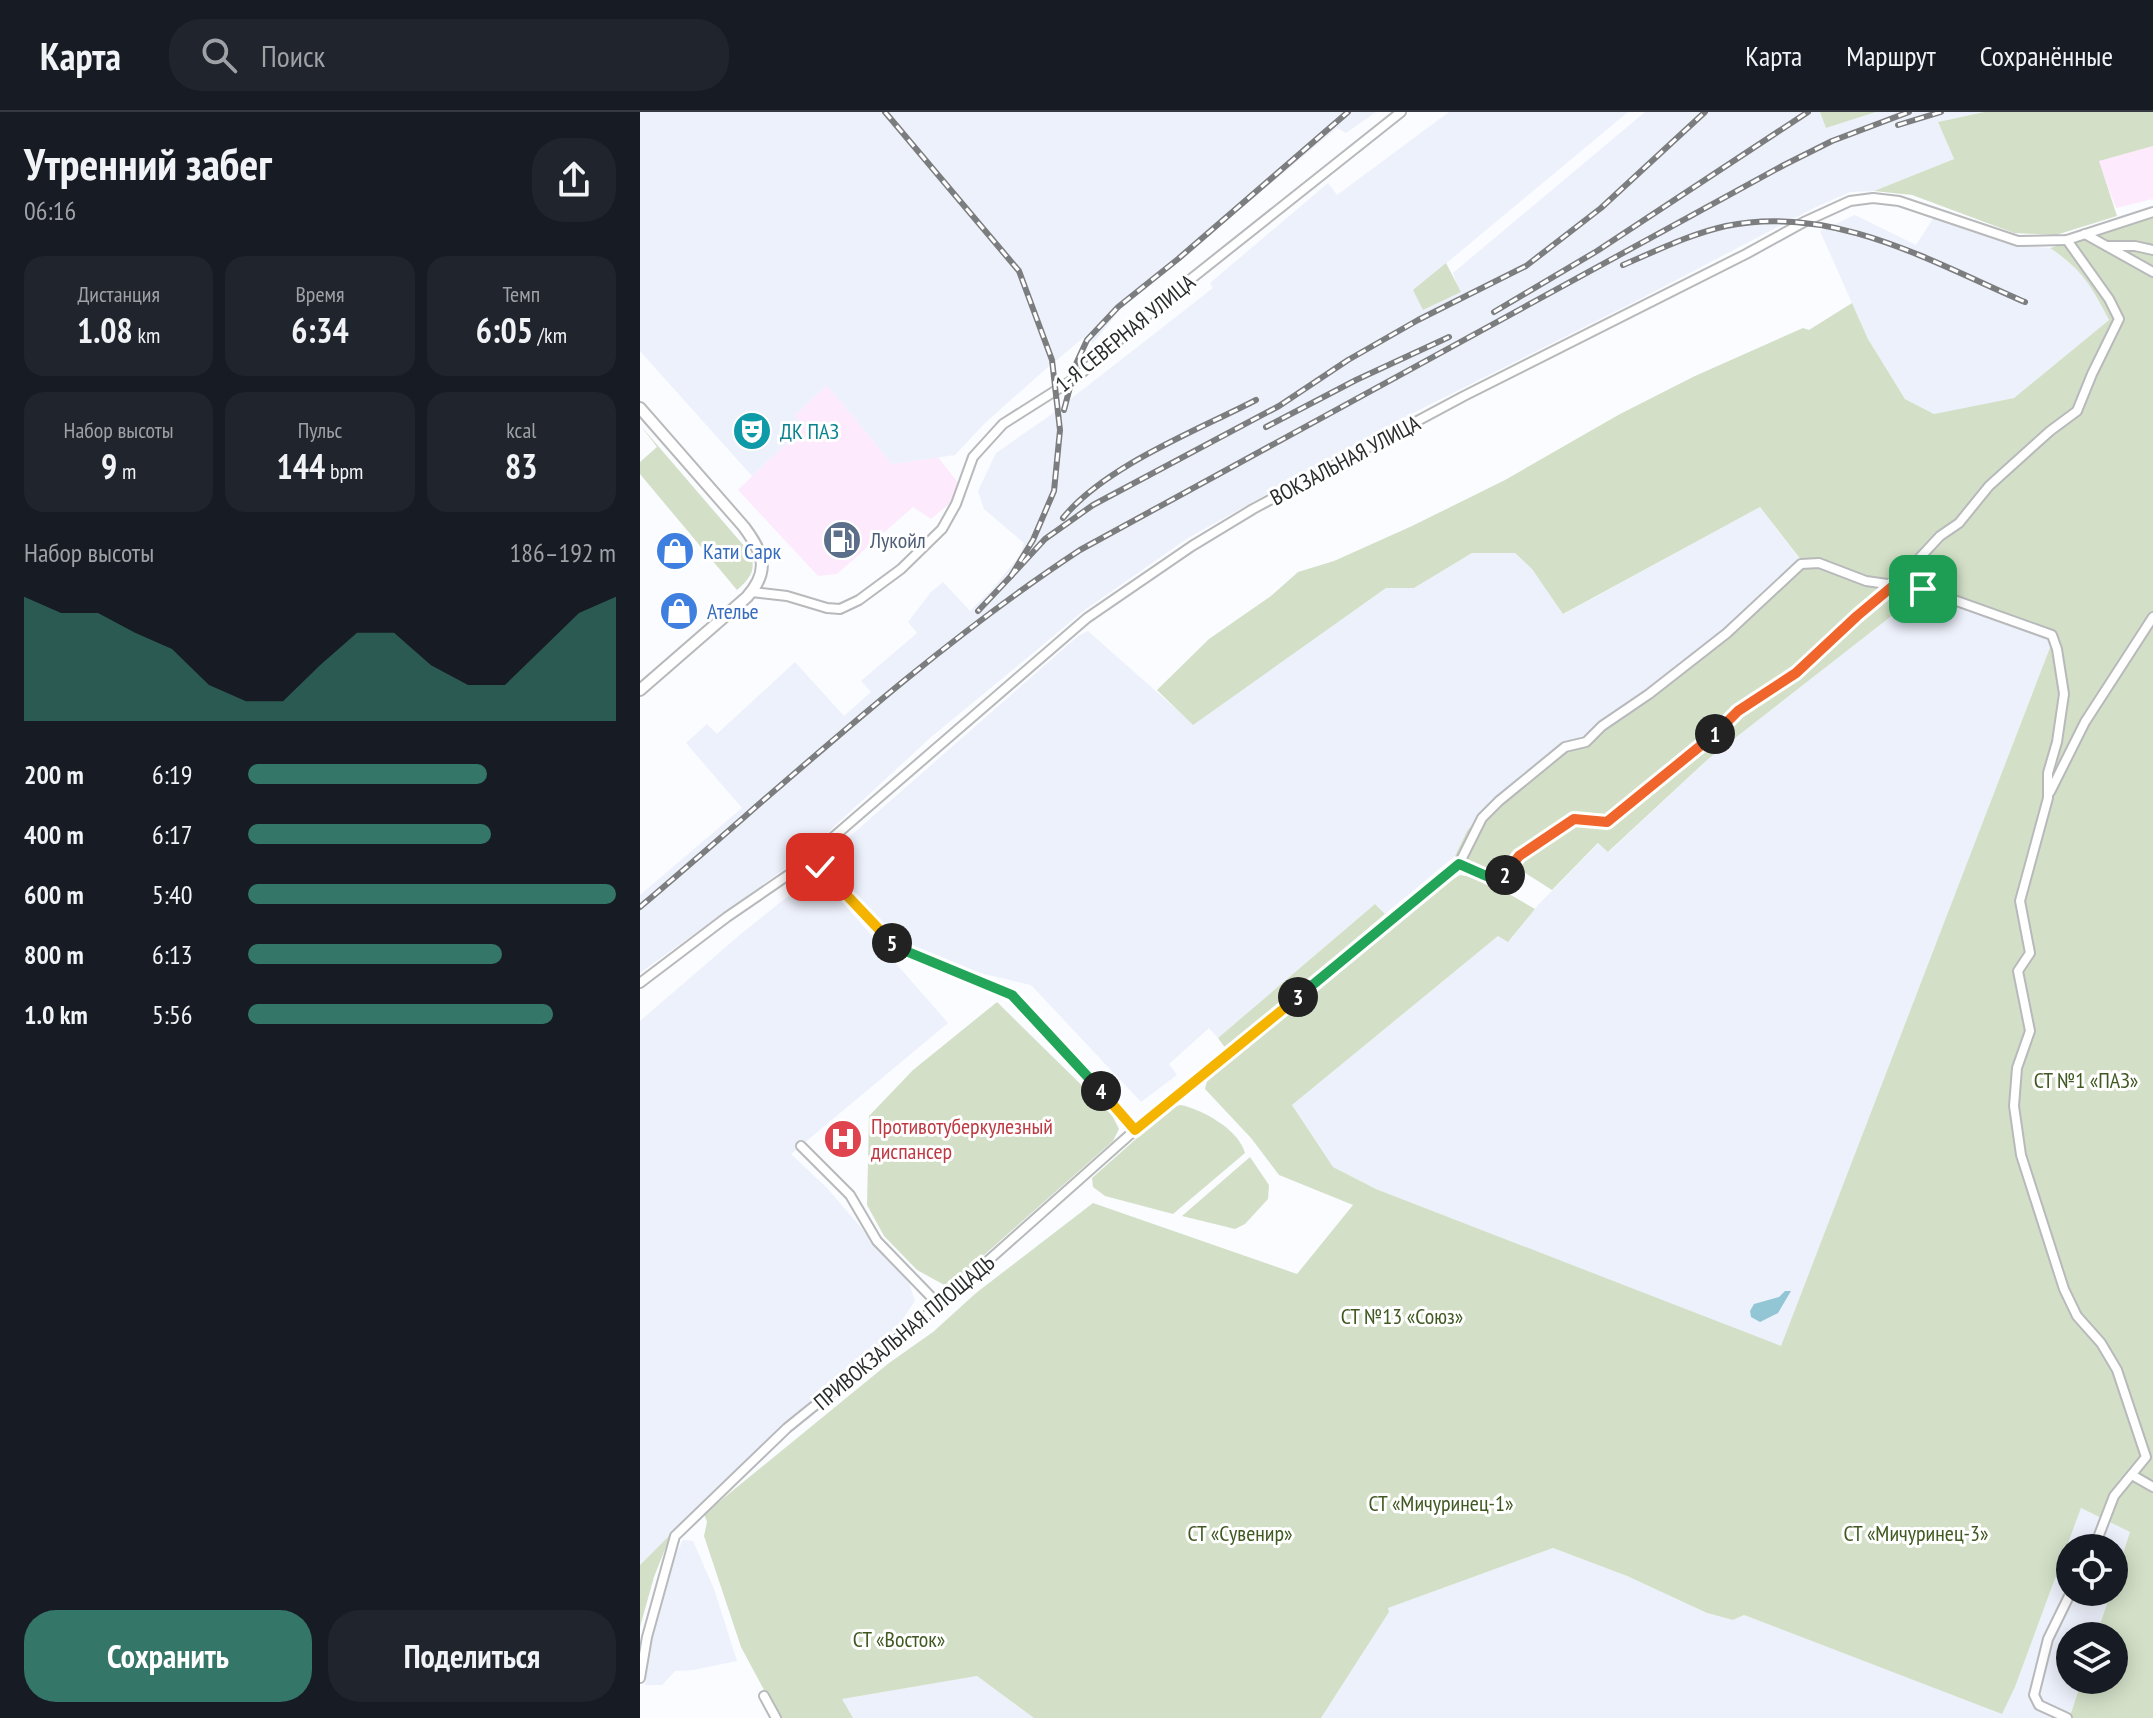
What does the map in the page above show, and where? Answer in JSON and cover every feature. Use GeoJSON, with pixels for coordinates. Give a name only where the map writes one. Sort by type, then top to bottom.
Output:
{"type":"FeatureCollection","features":[{"type":"Feature","properties":{"kind":"street","name":"1-Я СЕВЕРНАЯ УЛИЦА"},"geometry":{"type":"LineString","coordinates":[[752,592],[787,596],[840,609],[859,600],[901,569],[942,529],[956,504],[973,457],[1003,424],[1077,377],[1167,298],[1401,112]]}},
{"type":"Feature","properties":{"kind":"street","name":"ВОКЗАЛЬНАЯ УЛИЦА"},"geometry":{"type":"LineString","coordinates":[[640,983],[794,871],[1087,618],[1192,546],[1253,509],[1464,396],[1804,222],[1850,201],[1873,198],[1899,201],[2018,241],[2067,240],[2153,212]]}},
{"type":"Feature","properties":{"kind":"street"},"geometry":{"type":"LineString","coordinates":[[2085,234],[2153,272]]}},
{"type":"Feature","properties":{"kind":"street"},"geometry":{"type":"LineString","coordinates":[[2048,798],[2048,773],[2057,742],[2064,694],[2052,635],[1923,589],[1894,585],[1866,581],[1819,563],[1801,564],[1727,633],[1602,726],[1586,742],[1565,747],[1499,801],[1482,818],[1459,864],[1500,882],[1519,856],[1574,819],[1607,822],[1706,742],[1738,711],[1796,673],[1894,585],[1940,536],[1959,523],[1989,486],[2077,411],[2119,319],[2109,299],[2067,240]]}},
{"type":"Feature","properties":{"kind":"street"},"geometry":{"type":"LineString","coordinates":[[2106,246],[2135,246],[2153,250]]}},
{"type":"Feature","properties":{"kind":"street"},"geometry":{"type":"LineString","coordinates":[[640,408],[755,542],[761,555],[762,572],[752,592],[640,690]]}},
{"type":"Feature","properties":{"kind":"street"},"geometry":{"type":"LineString","coordinates":[[2099,1534],[2114,1496],[2146,1457],[2117,1370],[2101,1343],[2077,1316],[2064,1289],[2021,1155],[2014,1106],[2017,1068],[2030,1031],[2018,971],[2030,953],[2020,901],[2048,798],[2085,722],[2153,617]]}},
{"type":"Feature","properties":{"kind":"street","name":"ПРИВОКЗАЛЬНАЯ ПЛОЩАДЬ"},"geometry":{"type":"LineString","coordinates":[[640,1678],[647,1637],[675,1536],[787,1428],[939,1305],[1135,1130],[1459,864]]}},
{"type":"Feature","properties":{"kind":"street"},"geometry":{"type":"LineString","coordinates":[[794,871],[820,867],[896,947],[1012,995],[1135,1130]]}},
{"type":"Feature","properties":{"kind":"street"},"geometry":{"type":"LineString","coordinates":[[801,1146],[850,1195],[877,1241],[939,1305]]}},
{"type":"Feature","properties":{"kind":"street"},"geometry":{"type":"LineString","coordinates":[[2132,1475],[2153,1487]]}},
{"type":"Feature","properties":{"kind":"street"},"geometry":{"type":"LineString","coordinates":[[2064,1606],[2048,1639],[2034,1695],[2039,1705],[2067,1718]]}},
{"type":"Feature","properties":{"kind":"street"},"geometry":{"type":"LineString","coordinates":[[764,1696],[776,1718]]}},
{"type":"Feature","properties":{"kind":"shaded area"},"geometry":{"type":"Polygon","coordinates":[[[640,112],[1376,112],[1346,133],[1337,128],[1120,310],[1093,343],[1083,338],[1057,360],[1049,361],[1049,366],[985,423],[955,455],[892,464],[827,385],[794,416],[805,426],[752,476],[640,351],[640,112]]]}},
{"type":"Feature","properties":{"kind":"shaded area"},"geometry":{"type":"Polygon","coordinates":[[[1449,112],[1628,112],[1414,290],[1423,310],[1460,292],[1453,273],[1645,112],[1820,112],[1826,128],[1876,112],[1984,112],[1938,122],[1954,159],[1874,191],[1850,192],[1816,207],[1411,414],[1188,538],[1082,612],[930,738],[801,857],[640,973],[640,895],[742,808],[686,743],[707,724],[717,734],[795,662],[844,716],[871,692],[861,681],[917,633],[908,622],[931,592],[943,582],[970,611],[1020,555],[1024,543],[984,509],[978,491],[996,453],[1045,419],[1213,288],[1210,283],[1328,183],[1337,195],[1449,112]]]}},
{"type":"Feature","properties":{"kind":"shaded area"},"geometry":{"type":"Polygon","coordinates":[[[2153,146],[2153,199],[2116,208],[2098,161],[2153,146]]]}},
{"type":"Feature","properties":{"kind":"shaded area"},"geometry":{"type":"Polygon","coordinates":[[[1855,215],[1916,245],[1934,217],[2016,245],[2050,248],[2074,264],[2094,291],[2109,320],[2014,398],[1934,414],[1905,399],[1868,339],[1820,231],[1855,215]]]}},
{"type":"Feature","properties":{"kind":"shaded area"},"geometry":{"type":"Polygon","coordinates":[[[827,385],[892,464],[938,457],[959,484],[950,503],[931,519],[913,507],[837,574],[818,576],[738,490],[804,426],[794,416],[827,385]]]}},
{"type":"Feature","properties":{"kind":"shaded area"},"geometry":{"type":"Polygon","coordinates":[[[1760,507],[1801,561],[1726,630],[1467,831],[1455,856],[1385,914],[1375,904],[1218,1038],[1209,1028],[1169,1064],[1177,1075],[1141,1102],[1031,985],[976,972],[900,943],[823,860],[1078,636],[1088,631],[1193,724],[1386,588],[1414,588],[1472,553],[1515,553],[1532,569],[1564,614],[1760,507]]]}},
{"type":"Feature","properties":{"kind":"shaded area"},"geometry":{"type":"Polygon","coordinates":[[[1921,593],[2047,637],[2051,645],[1781,1347],[1376,1189],[1333,1167],[1292,1105],[1498,936],[1509,941],[1539,904],[1599,843],[1609,852],[1707,760],[1921,593]]]}},
{"type":"Feature","properties":{"kind":"shaded area"},"geometry":{"type":"Polygon","coordinates":[[[817,873],[948,1023],[791,1154],[827,1188],[909,1283],[915,1301],[896,1329],[794,1418],[640,1565],[640,1021],[817,873]]]}},
{"type":"Feature","properties":{"kind":"shaded area"},"geometry":{"type":"Polygon","coordinates":[[[2081,1508],[2131,1532],[2128,1541],[2128,1534],[2071,1534],[2081,1508]]]}},
{"type":"Feature","properties":{"kind":"shaded area"},"geometry":{"type":"Polygon","coordinates":[[[683,1540],[693,1541],[714,1589],[737,1661],[675,1671],[662,1685],[645,1685],[650,1647],[668,1569],[683,1540]]]}},
{"type":"Feature","properties":{"kind":"shaded area"},"geometry":{"type":"Polygon","coordinates":[[[1553,1548],[1627,1576],[1707,1613],[1733,1620],[1744,1615],[2001,1713],[2015,1687],[2056,1576],[2056,1606],[2106,1606],[2101,1622],[2056,1622],[2056,1694],[2077,1694],[2072,1718],[1321,1718],[1389,1612],[1388,1608],[1553,1548]]]}},
{"type":"Feature","properties":{"kind":"shaded area"},"geometry":{"type":"Polygon","coordinates":[[[977,1676],[1034,1718],[853,1718],[841,1699],[977,1676]]]}},
{"type":"Feature","properties":{"kind":"green space"},"geometry":{"type":"Polygon","coordinates":[[[1820,112],[1876,112],[1826,128],[1820,112]]]}},
{"type":"Feature","properties":{"kind":"green space"},"geometry":{"type":"Polygon","coordinates":[[[1984,112],[2153,112],[2153,146],[2099,161],[2117,216],[2056,235],[2014,233],[1912,195],[1874,191],[1954,159],[1938,122],[1984,112]]]}},
{"type":"Feature","properties":{"kind":"green space"},"geometry":{"type":"Polygon","coordinates":[[[2153,217],[2153,1718],[2072,1718],[2077,1694],[2128,1694],[2128,1622],[2101,1622],[2106,1606],[2128,1606],[2130,1532],[2081,1508],[2071,1534],[2056,1534],[2056,1576],[2002,1714],[1744,1615],[1733,1620],[1707,1613],[1627,1576],[1553,1548],[1388,1608],[1389,1612],[1321,1718],[1034,1718],[977,1676],[842,1699],[853,1718],[779,1718],[741,1647],[704,1536],[707,1522],[704,1514],[889,1363],[933,1332],[976,1293],[1093,1203],[1297,1274],[1353,1205],[1279,1175],[1251,1138],[1205,1089],[1207,1081],[1429,894],[1460,875],[1483,879],[1535,909],[1508,942],[1498,936],[1292,1105],[1333,1167],[1376,1189],[1781,1346],[2051,645],[2047,637],[1921,593],[1707,760],[1608,852],[1598,843],[1552,890],[1519,869],[1487,871],[1455,856],[1467,831],[1483,813],[1564,745],[1585,739],[1602,722],[1726,630],[1801,560],[1760,507],[1563,614],[1532,569],[1515,553],[1472,553],[1414,588],[1386,588],[1193,725],[1157,690],[1209,639],[1271,596],[1298,572],[1334,561],[1412,526],[1505,480],[1620,414],[1695,376],[1803,328],[1809,330],[1852,303],[1868,339],[1905,399],[1934,414],[2014,398],[2109,320],[2085,280],[2070,263],[2050,248],[2153,217]]]}},
{"type":"Feature","properties":{"kind":"green space"},"geometry":{"type":"Polygon","coordinates":[[[1446,263],[1461,292],[1423,310],[1413,290],[1446,263]]]}},
{"type":"Feature","properties":{"kind":"green space"},"geometry":{"type":"Polygon","coordinates":[[[640,425],[751,554],[751,574],[737,590],[640,474],[640,462],[657,447],[640,425]]]}},
{"type":"Feature","properties":{"kind":"green space"},"geometry":{"type":"Polygon","coordinates":[[[1375,904],[1385,914],[1226,1049],[1218,1038],[1375,904]]]}},
{"type":"Feature","properties":{"kind":"green space"},"geometry":{"type":"Polygon","coordinates":[[[997,1002],[1112,1115],[1119,1129],[1113,1141],[948,1287],[917,1270],[884,1236],[867,1205],[869,1116],[913,1070],[997,1002]]]}},
{"type":"Feature","properties":{"kind":"green space"},"geometry":{"type":"Polygon","coordinates":[[[1181,1105],[1219,1122],[1235,1136],[1245,1153],[1173,1214],[1105,1196],[1093,1187],[1092,1178],[1172,1107],[1181,1105]]]}},
{"type":"Feature","properties":{"kind":"green space"},"geometry":{"type":"Polygon","coordinates":[[[1250,1157],[1269,1185],[1268,1199],[1245,1224],[1235,1229],[1182,1216],[1250,1157]]]}},
{"type":"Feature","properties":{"kind":"green space"},"geometry":{"type":"Polygon","coordinates":[[[671,1534],[654,1577],[640,1627],[640,1565],[671,1534]]]}},
{"type":"Feature","properties":{"kind":"water"},"geometry":{"type":"Polygon","coordinates":[[[1785,1291],[1791,1291],[1778,1313],[1760,1322],[1751,1317],[1754,1304],[1779,1297],[1785,1291]]]}},
{"type":"Feature","properties":{"kind":"railway"},"geometry":{"type":"LineString","coordinates":[[885,112],[1019,271],[1052,360],[1060,430],[1054,491],[1033,540],[1011,576],[978,611]]}},
{"type":"Feature","properties":{"kind":"railway"},"geometry":{"type":"LineString","coordinates":[[1064,410],[1076,364],[1087,340],[1118,307],[1348,112]]}},
{"type":"Feature","properties":{"kind":"railway"},"geometry":{"type":"LineString","coordinates":[[1011,576],[1045,539],[1093,505],[1279,406],[1348,360],[1418,320],[1526,266],[1601,208],[1705,112]]}},
{"type":"Feature","properties":{"kind":"railway"},"geometry":{"type":"LineString","coordinates":[[1494,312],[1597,251],[1808,112]]}},
{"type":"Feature","properties":{"kind":"railway"},"geometry":{"type":"LineString","coordinates":[[640,907],[909,676],[1080,550],[1784,165],[1832,141],[1909,112]]}},
{"type":"Feature","properties":{"kind":"railway"},"geometry":{"type":"LineString","coordinates":[[1898,125],[1941,112]]}},
{"type":"Feature","properties":{"kind":"railway"},"geometry":{"type":"LineString","coordinates":[[1623,265],[1713,229],[1766,221],[1804,223],[1880,240],[2025,302]]}},
{"type":"Feature","properties":{"kind":"railway"},"geometry":{"type":"LineString","coordinates":[[1266,427],[1356,380],[1449,337]]}},
{"type":"Feature","properties":{"kind":"railway"},"geometry":{"type":"LineString","coordinates":[[1063,518],[1081,499],[1127,466],[1256,400]]}},
{"type":"Feature","properties":{"kind":"place","name":"ДК ПАЗ"},"geometry":{"type":"Point","coordinates":[752,431]}},
{"type":"Feature","properties":{"kind":"place","name":"Лукойл"},"geometry":{"type":"Point","coordinates":[842,540]}},
{"type":"Feature","properties":{"kind":"place","name":"Кати Сарк"},"geometry":{"type":"Point","coordinates":[675,551]}},
{"type":"Feature","properties":{"kind":"place","name":"Ателье"},"geometry":{"type":"Point","coordinates":[679,611]}},
{"type":"Feature","properties":{"kind":"place","name":"Противотуберкулезный диспансер"},"geometry":{"type":"Point","coordinates":[843,1139]}},
{"type":"Feature","properties":{"kind":"route"},"geometry":{"type":"LineString","coordinates":[[820,867],[896,947],[1012,995],[1135,1130],[1459,864],[1500,882],[1519,856],[1574,819],[1607,822],[1706,742],[1738,711],[1796,673],[1894,585],[1923,589]]}},
{"type":"Feature","properties":{"kind":"park label","name":"СТ №1 «ПАЗ»"},"geometry":{"type":"Point","coordinates":[2086,1080]}},
{"type":"Feature","properties":{"kind":"park label","name":"СТ №13 «Союз»"},"geometry":{"type":"Point","coordinates":[1402,1316]}},
{"type":"Feature","properties":{"kind":"park label","name":"СТ «Мичуринец-1»"},"geometry":{"type":"Point","coordinates":[1441,1503]}},
{"type":"Feature","properties":{"kind":"park label","name":"СТ «Сувенир»"},"geometry":{"type":"Point","coordinates":[1240,1533]}},
{"type":"Feature","properties":{"kind":"park label","name":"СТ «Мичуринец-3»"},"geometry":{"type":"Point","coordinates":[1916,1533]}},
{"type":"Feature","properties":{"kind":"park label","name":"СТ «Восток»"},"geometry":{"type":"Point","coordinates":[899,1639]}}]}
